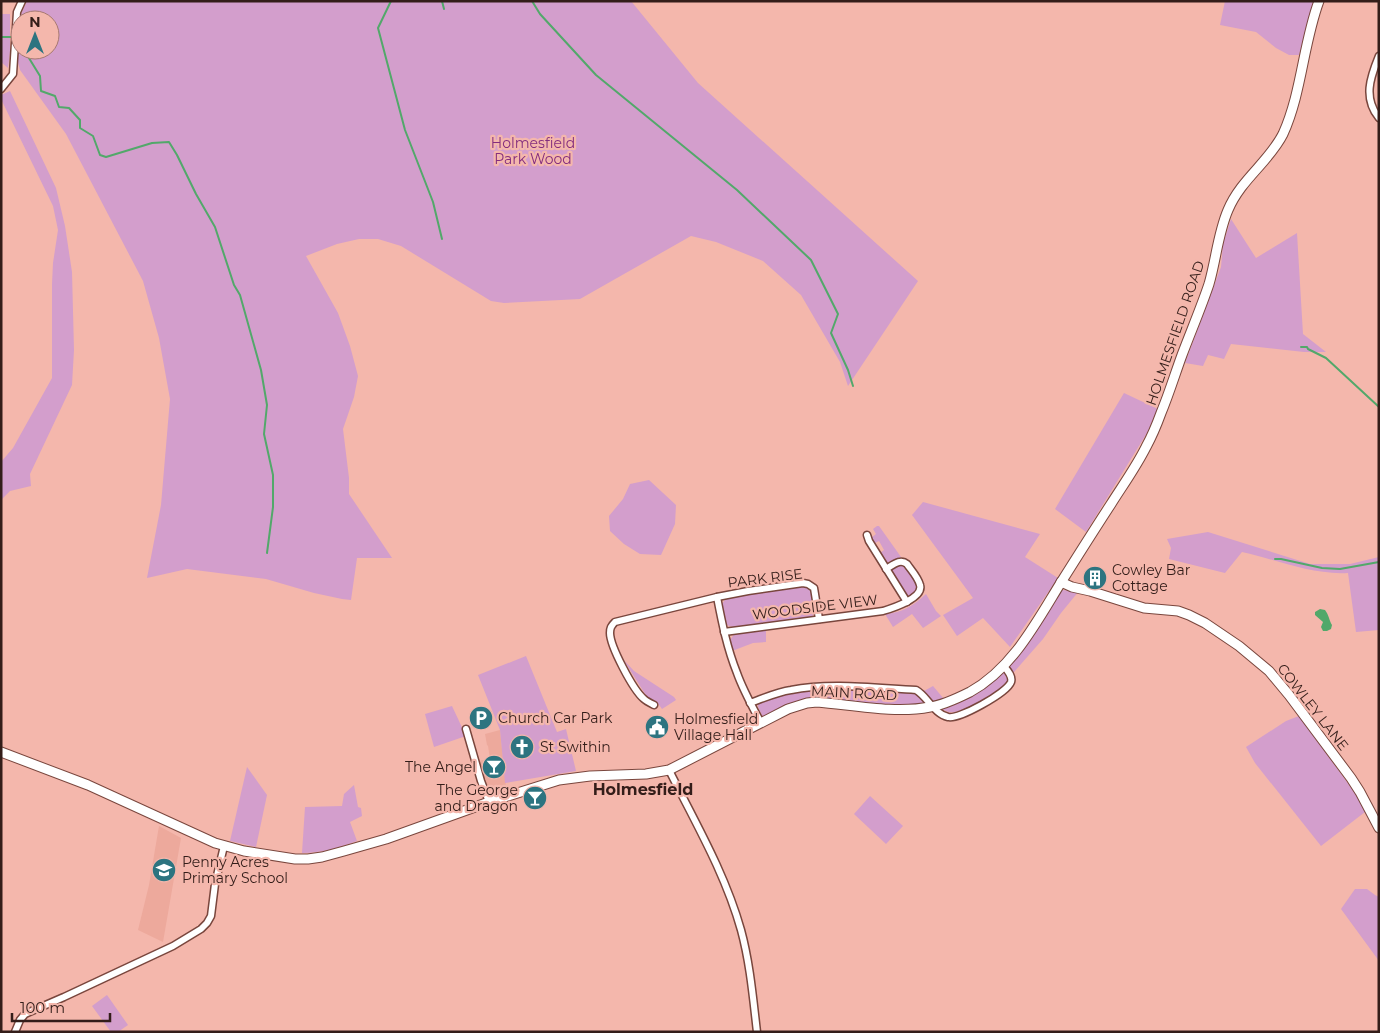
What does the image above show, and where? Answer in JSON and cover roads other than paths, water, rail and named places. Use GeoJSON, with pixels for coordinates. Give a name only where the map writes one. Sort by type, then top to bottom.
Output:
{"type":"FeatureCollection","features":[{"type":"Feature","properties":{"kind":"main road","name":"HOLMESFIELD ROAD"},"geometry":{"type":"LineString","coordinates":[[1061,582],[1138,460],[1151,436],[1208,286],[1228,210],[1238,191],[1278,143],[1286,126],[1297,93],[1311,28],[1319,1]]}},
{"type":"Feature","properties":{"kind":"main road","name":"MAIN ROAD"},"geometry":{"type":"LineString","coordinates":[[1,752],[88,785],[202,838],[224,846],[295,859],[322,857],[386,839],[489,802],[572,777],[646,774],[669,770],[760,722],[807,702],[905,709],[934,707],[958,698],[979,686],[1004,665],[1028,634],[1061,582]]}},
{"type":"Feature","properties":{"kind":"main road","name":"COWLEY LANE"},"geometry":{"type":"LineString","coordinates":[[1061,582],[1144,608],[1171,610],[1189,615],[1205,623],[1245,651],[1269,671],[1289,695],[1360,792],[1379,828]]}},
{"type":"Feature","properties":{"kind":"street"},"geometry":{"type":"LineString","coordinates":[[1,89],[13,74],[17,12],[22,1]]}},
{"type":"Feature","properties":{"kind":"street"},"geometry":{"type":"LineString","coordinates":[[1379,56],[1370,82],[1369,92],[1372,106],[1379,118]]}},
{"type":"Feature","properties":{"kind":"street","name":"WOODSIDE VIEW"},"geometry":{"type":"LineString","coordinates":[[724,632],[884,612],[907,602],[867,535]]}},
{"type":"Feature","properties":{"kind":"street"},"geometry":{"type":"LineString","coordinates":[[886,569],[900,561],[904,561],[918,580],[921,590],[907,602]]}},
{"type":"Feature","properties":{"kind":"street","name":"PARK RISE"},"geometry":{"type":"LineString","coordinates":[[654,705],[640,694],[614,648],[610,632],[614,622],[717,597],[803,583],[814,588],[819,619]]}},
{"type":"Feature","properties":{"kind":"street"},"geometry":{"type":"LineString","coordinates":[[717,597],[724,632],[737,674],[760,722]]}},
{"type":"Feature","properties":{"kind":"street","name":"MAIN ROAD"},"geometry":{"type":"LineString","coordinates":[[934,707],[947,717],[952,717],[965,713],[989,700],[1008,687],[1010,683],[1011,679],[1004,665]]}},
{"type":"Feature","properties":{"kind":"street"},"geometry":{"type":"LineString","coordinates":[[750,703],[790,690],[836,686],[916,690],[934,707]]}},
{"type":"Feature","properties":{"kind":"street"},"geometry":{"type":"LineString","coordinates":[[466,729],[489,802]]}},
{"type":"Feature","properties":{"kind":"street"},"geometry":{"type":"LineString","coordinates":[[669,770],[717,864],[731,899],[748,961],[757,1032]]}},
{"type":"Feature","properties":{"kind":"street"},"geometry":{"type":"LineString","coordinates":[[15,1032],[20,1020],[31,1010],[64,998],[173,946],[201,929],[211,916],[215,884],[224,846]]}},
{"type":"Feature","properties":{"kind":"waterway"},"geometry":{"type":"LineString","coordinates":[[391,1],[378,28],[405,130],[433,202],[442,239]]}},
{"type":"Feature","properties":{"kind":"waterway"},"geometry":{"type":"LineString","coordinates":[[442,1],[444,9]]}},
{"type":"Feature","properties":{"kind":"waterway"},"geometry":{"type":"LineString","coordinates":[[532,1],[540,14],[596,75],[737,190],[811,260],[838,314],[831,333],[848,370],[853,386]]}},
{"type":"Feature","properties":{"kind":"waterway"},"geometry":{"type":"LineString","coordinates":[[1,37],[10,37]]}},
{"type":"Feature","properties":{"kind":"waterway"},"geometry":{"type":"LineString","coordinates":[[30,60],[40,76],[41,91],[55,96],[59,107],[69,108],[80,120],[80,128],[93,136],[100,155],[106,157],[152,143],[169,142],[215,227],[234,285],[240,295],[261,370],[267,405],[264,434],[273,475],[273,507],[267,553]]}},
{"type":"Feature","properties":{"kind":"waterway"},"geometry":{"type":"LineString","coordinates":[[1301,347],[1307,347],[1326,358],[1379,407]]}},
{"type":"Feature","properties":{"kind":"waterway"},"geometry":{"type":"LineString","coordinates":[[1275,559],[1322,568],[1340,569],[1379,562]]}},
{"type":"Feature","properties":{"kind":"place","name":"Cowley Bar Cottage"},"geometry":{"type":"Point","coordinates":[1095,578]}},
{"type":"Feature","properties":{"kind":"place","name":"Church Car Park"},"geometry":{"type":"Point","coordinates":[481,718]}},
{"type":"Feature","properties":{"kind":"place","name":"Holmesfield Village Hall"},"geometry":{"type":"Point","coordinates":[657,727]}},
{"type":"Feature","properties":{"kind":"place","name":"St Swithin"},"geometry":{"type":"Point","coordinates":[522,747]}},
{"type":"Feature","properties":{"kind":"place","name":"The Angel"},"geometry":{"type":"Point","coordinates":[494,767]}},
{"type":"Feature","properties":{"kind":"place","name":"The George and Dragon"},"geometry":{"type":"Point","coordinates":[535,798]}},
{"type":"Feature","properties":{"kind":"place","name":"Penny Acres Primary School"},"geometry":{"type":"Point","coordinates":[164,870]}},
{"type":"Feature","properties":{"kind":"district","name":"Holmesfield"},"geometry":{"type":"Point","coordinates":[643,789]}},
{"type":"Feature","properties":{"kind":"park label","name":"Holmesfield Park Wood"},"geometry":{"type":"Point","coordinates":[533,152]}}]}
